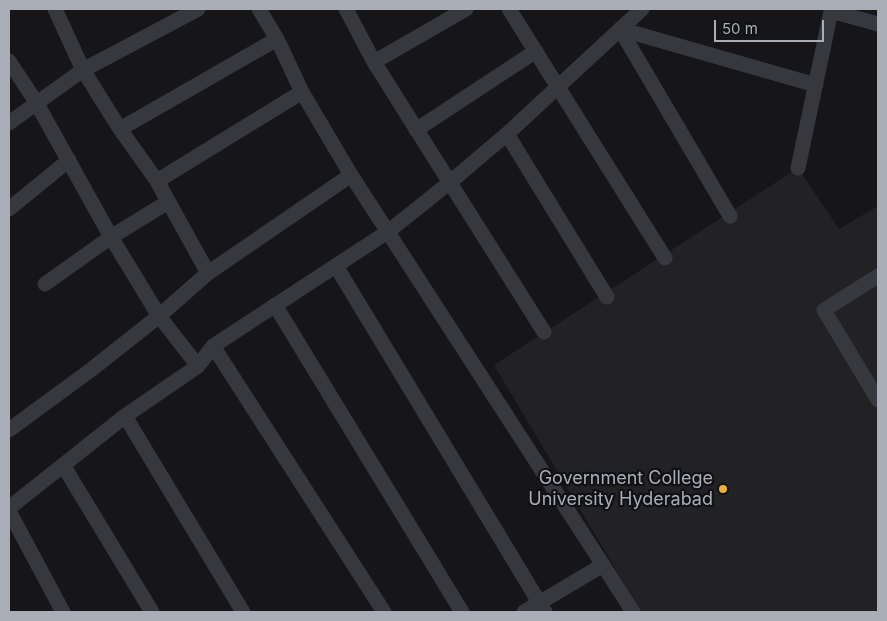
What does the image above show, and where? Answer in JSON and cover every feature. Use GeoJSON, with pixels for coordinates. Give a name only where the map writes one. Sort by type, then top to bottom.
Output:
{"type":"FeatureCollection","features":[{"type":"Feature","properties":{"kind":"street"},"geometry":{"type":"LineString","coordinates":[[55,9],[83,70],[120,129],[157,181],[208,273]]}},
{"type":"Feature","properties":{"kind":"street"},"geometry":{"type":"LineString","coordinates":[[9,123],[83,70],[198,9]]}},
{"type":"Feature","properties":{"kind":"street"},"geometry":{"type":"LineString","coordinates":[[259,9],[277,39],[302,92],[351,175],[389,231],[633,612]]}},
{"type":"Feature","properties":{"kind":"street"},"geometry":{"type":"LineString","coordinates":[[346,9],[374,62],[544,332]]}},
{"type":"Feature","properties":{"kind":"street"},"geometry":{"type":"LineString","coordinates":[[374,62],[466,9]]}},
{"type":"Feature","properties":{"kind":"street"},"geometry":{"type":"LineString","coordinates":[[509,9],[665,258]]}},
{"type":"Feature","properties":{"kind":"street"},"geometry":{"type":"LineString","coordinates":[[798,168],[816,85],[829,9],[878,24]]}},
{"type":"Feature","properties":{"kind":"street"},"geometry":{"type":"LineString","coordinates":[[63,612],[9,510],[126,416],[198,366],[213,346],[389,231],[508,134],[638,10]]}},
{"type":"Feature","properties":{"kind":"street"},"geometry":{"type":"LineString","coordinates":[[620,29],[816,85]]}},
{"type":"Feature","properties":{"kind":"street"},"geometry":{"type":"LineString","coordinates":[[620,29],[730,216]]}},
{"type":"Feature","properties":{"kind":"street"},"geometry":{"type":"LineString","coordinates":[[120,129],[277,39]]}},
{"type":"Feature","properties":{"kind":"street"},"geometry":{"type":"LineString","coordinates":[[416,130],[536,51]]}},
{"type":"Feature","properties":{"kind":"street"},"geometry":{"type":"LineString","coordinates":[[9,61],[36,102],[111,236],[159,316],[198,366]]}},
{"type":"Feature","properties":{"kind":"street"},"geometry":{"type":"LineString","coordinates":[[157,181],[302,92]]}},
{"type":"Feature","properties":{"kind":"street"},"geometry":{"type":"LineString","coordinates":[[508,134],[607,297]]}},
{"type":"Feature","properties":{"kind":"street"},"geometry":{"type":"LineString","coordinates":[[9,208],[69,160]]}},
{"type":"Feature","properties":{"kind":"street"},"geometry":{"type":"LineString","coordinates":[[9,430],[92,369],[159,316],[208,273],[351,175]]}},
{"type":"Feature","properties":{"kind":"street"},"geometry":{"type":"LineString","coordinates":[[45,284],[111,236],[168,202]]}},
{"type":"Feature","properties":{"kind":"street"},"geometry":{"type":"LineString","coordinates":[[336,266],[542,608]]}},
{"type":"Feature","properties":{"kind":"street"},"geometry":{"type":"LineString","coordinates":[[878,276],[824,310],[878,400]]}},
{"type":"Feature","properties":{"kind":"street"},"geometry":{"type":"LineString","coordinates":[[275,305],[462,612]]}},
{"type":"Feature","properties":{"kind":"street"},"geometry":{"type":"LineString","coordinates":[[213,346],[384,612]]}},
{"type":"Feature","properties":{"kind":"street"},"geometry":{"type":"LineString","coordinates":[[126,416],[243,612]]}},
{"type":"Feature","properties":{"kind":"street"},"geometry":{"type":"LineString","coordinates":[[63,465],[152,612]]}},
{"type":"Feature","properties":{"kind":"street"},"geometry":{"type":"LineString","coordinates":[[524,612],[542,608],[603,565]]}},
{"type":"Feature","properties":{"kind":"shaded area","name":"Government College University Hyderabad"},"geometry":{"type":"Polygon","coordinates":[[[798,168],[839,229],[878,206],[878,612],[641,612],[494,365],[798,168]]]}},
{"type":"Feature","properties":{"kind":"place","name":"Government College University Hyderabad"},"geometry":{"type":"Point","coordinates":[723,489]}}]}
